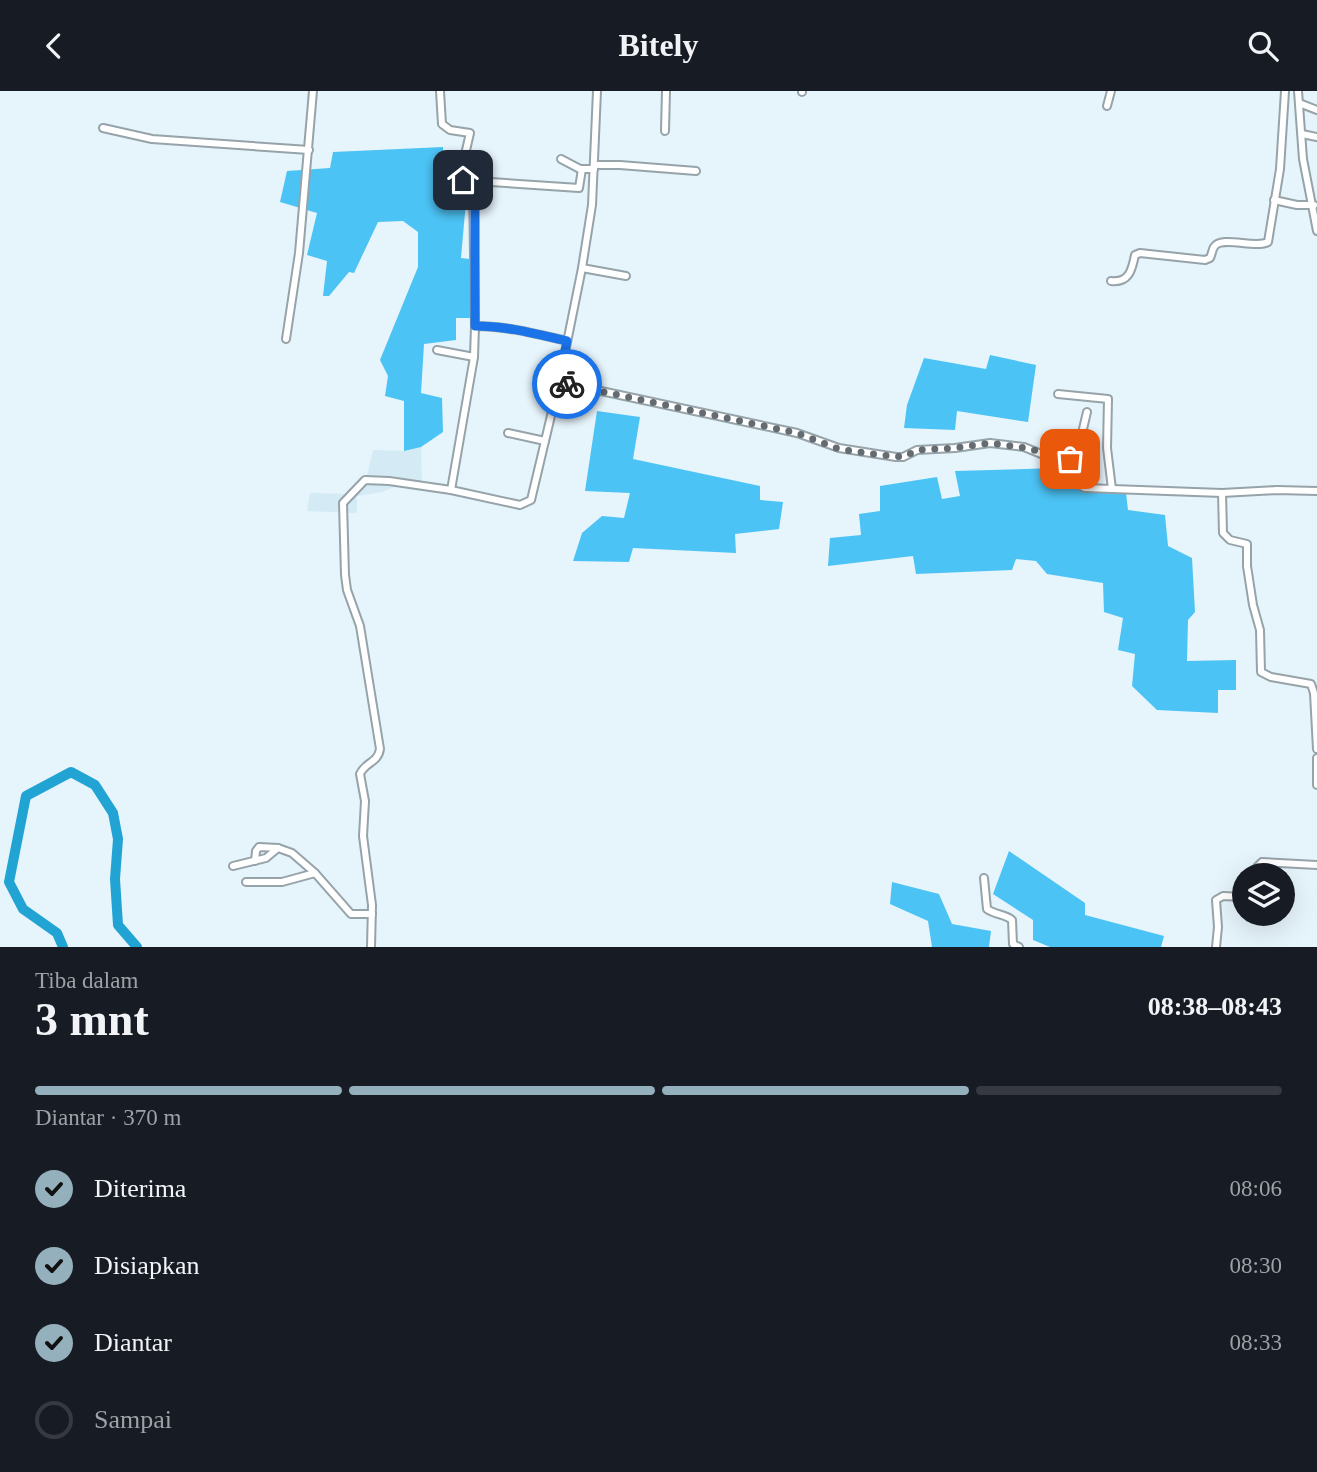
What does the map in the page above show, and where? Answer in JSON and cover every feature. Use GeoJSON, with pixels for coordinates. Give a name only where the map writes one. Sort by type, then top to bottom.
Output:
{"type":"FeatureCollection","features":[{"type":"Feature","properties":{"kind":"street"},"geometry":{"type":"LineString","coordinates":[[286,339],[294,296],[313,91]]}},
{"type":"Feature","properties":{"kind":"street"},"geometry":{"type":"LineString","coordinates":[[439,91],[442,124],[450,130],[470,133],[460,176],[463,180],[579,188],[582,169]]}},
{"type":"Feature","properties":{"kind":"street"},"geometry":{"type":"LineString","coordinates":[[371,947],[372,914],[363,836],[365,801],[360,774],[363,767],[376,759],[380,749],[360,626],[347,590],[343,505],[345,499],[362,481],[389,481],[451,490],[520,505],[528,503],[533,495],[559,382],[592,205],[597,91]]}},
{"type":"Feature","properties":{"kind":"street"},"geometry":{"type":"LineString","coordinates":[[665,131],[666,91]]}},
{"type":"Feature","properties":{"kind":"street"},"geometry":{"type":"LineString","coordinates":[[1107,106],[1111,91]]}},
{"type":"Feature","properties":{"kind":"street"},"geometry":{"type":"LineString","coordinates":[[1111,281],[1126,279],[1131,273],[1135,255],[1140,253],[1205,260],[1210,258],[1214,246],[1220,242],[1268,242],[1280,169],[1285,91]]}},
{"type":"Feature","properties":{"kind":"street"},"geometry":{"type":"LineString","coordinates":[[1298,91],[1303,159],[1315,207],[1317,231]]}},
{"type":"Feature","properties":{"kind":"street"},"geometry":{"type":"LineString","coordinates":[[1299,103],[1317,110]]}},
{"type":"Feature","properties":{"kind":"street"},"geometry":{"type":"LineString","coordinates":[[103,128],[152,139],[309,150]]}},
{"type":"Feature","properties":{"kind":"street"},"geometry":{"type":"LineString","coordinates":[[1301,134],[1317,137]]}},
{"type":"Feature","properties":{"kind":"street"},"geometry":{"type":"LineString","coordinates":[[561,159],[582,169],[620,165],[696,171]]}},
{"type":"Feature","properties":{"kind":"street"},"geometry":{"type":"LineString","coordinates":[[451,490],[474,357],[475,181]]}},
{"type":"Feature","properties":{"kind":"street"},"geometry":{"type":"LineString","coordinates":[[1274,200],[1315,207]]}},
{"type":"Feature","properties":{"kind":"street"},"geometry":{"type":"LineString","coordinates":[[582,268],[626,276]]}},
{"type":"Feature","properties":{"kind":"street"},"geometry":{"type":"LineString","coordinates":[[475,326],[495,326],[567,341]]}},
{"type":"Feature","properties":{"kind":"street"},"geometry":{"type":"LineString","coordinates":[[437,350],[474,357]]}},
{"type":"Feature","properties":{"kind":"street"},"geometry":{"type":"LineString","coordinates":[[559,382],[797,433],[839,449],[903,457],[918,450],[990,443],[1032,449],[1056,460],[1070,459]]}},
{"type":"Feature","properties":{"kind":"street"},"geometry":{"type":"LineString","coordinates":[[1058,394],[1108,399],[1107,448],[1112,489]]}},
{"type":"Feature","properties":{"kind":"street"},"geometry":{"type":"LineString","coordinates":[[1087,412],[1080,443],[1070,459],[1079,487],[1222,493],[1317,491]]}},
{"type":"Feature","properties":{"kind":"street"},"geometry":{"type":"LineString","coordinates":[[508,433],[545,442]]}},
{"type":"Feature","properties":{"kind":"street"},"geometry":{"type":"LineString","coordinates":[[1222,493],[1223,533],[1230,540],[1245,542],[1247,545],[1247,566],[1260,630],[1261,672],[1271,677],[1310,682],[1315,698],[1317,749]]}},
{"type":"Feature","properties":{"kind":"street"},"geometry":{"type":"LineString","coordinates":[[1317,758],[1317,785]]}},
{"type":"Feature","properties":{"kind":"street"},"geometry":{"type":"LineString","coordinates":[[255,861],[259,847],[278,848],[292,853],[315,873],[352,915],[372,914]]}},
{"type":"Feature","properties":{"kind":"street"},"geometry":{"type":"LineString","coordinates":[[233,866],[268,857],[278,848]]}},
{"type":"Feature","properties":{"kind":"street"},"geometry":{"type":"LineString","coordinates":[[1261,863],[1280,863]]}},
{"type":"Feature","properties":{"kind":"street"},"geometry":{"type":"LineString","coordinates":[[1295,864],[1317,865]]}},
{"type":"Feature","properties":{"kind":"street"},"geometry":{"type":"LineString","coordinates":[[246,882],[285,882],[315,873]]}},
{"type":"Feature","properties":{"kind":"street"},"geometry":{"type":"LineString","coordinates":[[984,878],[987,909],[1013,920],[1015,946]]}},
{"type":"Feature","properties":{"kind":"street"},"geometry":{"type":"LineString","coordinates":[[1216,947],[1216,900],[1223,896],[1232,896]]}},
{"type":"Feature","properties":{"kind":"shaded area"},"geometry":{"type":"Polygon","coordinates":[[[443,147],[444,172],[466,201],[461,258],[479,260],[474,301],[475,318],[456,318],[456,340],[424,344],[421,393],[442,398],[443,432],[421,447],[404,451],[404,401],[385,396],[388,376],[380,360],[418,267],[418,232],[403,221],[378,222],[354,273],[349,272],[329,296],[323,296],[327,261],[307,255],[317,213],[280,202],[287,171],[330,168],[333,152],[443,147]]]}},
{"type":"Feature","properties":{"kind":"shaded area"},"geometry":{"type":"Polygon","coordinates":[[[990,355],[1036,365],[1028,422],[957,411],[955,430],[904,428],[907,405],[924,358],[986,369],[990,355]]]}},
{"type":"Feature","properties":{"kind":"shaded area"},"geometry":{"type":"Polygon","coordinates":[[[597,411],[640,417],[633,459],[760,486],[760,500],[783,502],[779,529],[735,534],[736,553],[633,548],[629,562],[573,561],[582,533],[602,516],[624,518],[630,493],[585,491],[597,411]]]}},
{"type":"Feature","properties":{"kind":"shaded area"},"geometry":{"type":"Polygon","coordinates":[[[421,447],[422,485],[399,485],[382,492],[357,496],[357,513],[307,511],[310,493],[347,494],[367,476],[373,450],[404,451],[421,447]]]}},
{"type":"Feature","properties":{"kind":"shaded area"},"geometry":{"type":"Polygon","coordinates":[[[1091,467],[1094,489],[1126,493],[1128,510],[1165,515],[1168,546],[1192,558],[1195,612],[1188,620],[1187,661],[1236,660],[1236,690],[1218,690],[1218,713],[1157,710],[1132,686],[1135,654],[1118,650],[1123,618],[1104,612],[1103,583],[1047,574],[1036,561],[1016,559],[1012,570],[916,574],[913,556],[828,566],[830,538],[861,535],[859,514],[880,511],[880,486],[937,477],[942,499],[960,496],[955,471],[1091,467]]]}},
{"type":"Feature","properties":{"kind":"shaded area"},"geometry":{"type":"Polygon","coordinates":[[[1009,851],[1085,903],[1085,915],[1164,936],[1161,947],[1050,947],[1033,940],[1033,920],[993,894],[1009,851]]]}},
{"type":"Feature","properties":{"kind":"shaded area"},"geometry":{"type":"Polygon","coordinates":[[[892,882],[939,894],[952,924],[991,931],[989,947],[932,947],[928,921],[890,904],[892,882]]]}},
{"type":"Feature","properties":{"kind":"waterway"},"geometry":{"type":"LineString","coordinates":[[63,947],[57,933],[23,909],[9,882],[26,796],[71,772],[95,785],[113,813],[118,839],[115,879],[118,925],[137,947]]}},
{"type":"Feature","properties":{"kind":"way so far"},"geometry":{"type":"LineString","coordinates":[[567,384],[797,433],[839,449],[903,457],[918,450],[990,443],[1032,449],[1056,460],[1070,459]]}},
{"type":"Feature","properties":{"kind":"route"},"geometry":{"type":"LineString","coordinates":[[463,180],[475,181],[475,326],[495,326],[567,341],[559,382],[567,384]]}}]}
